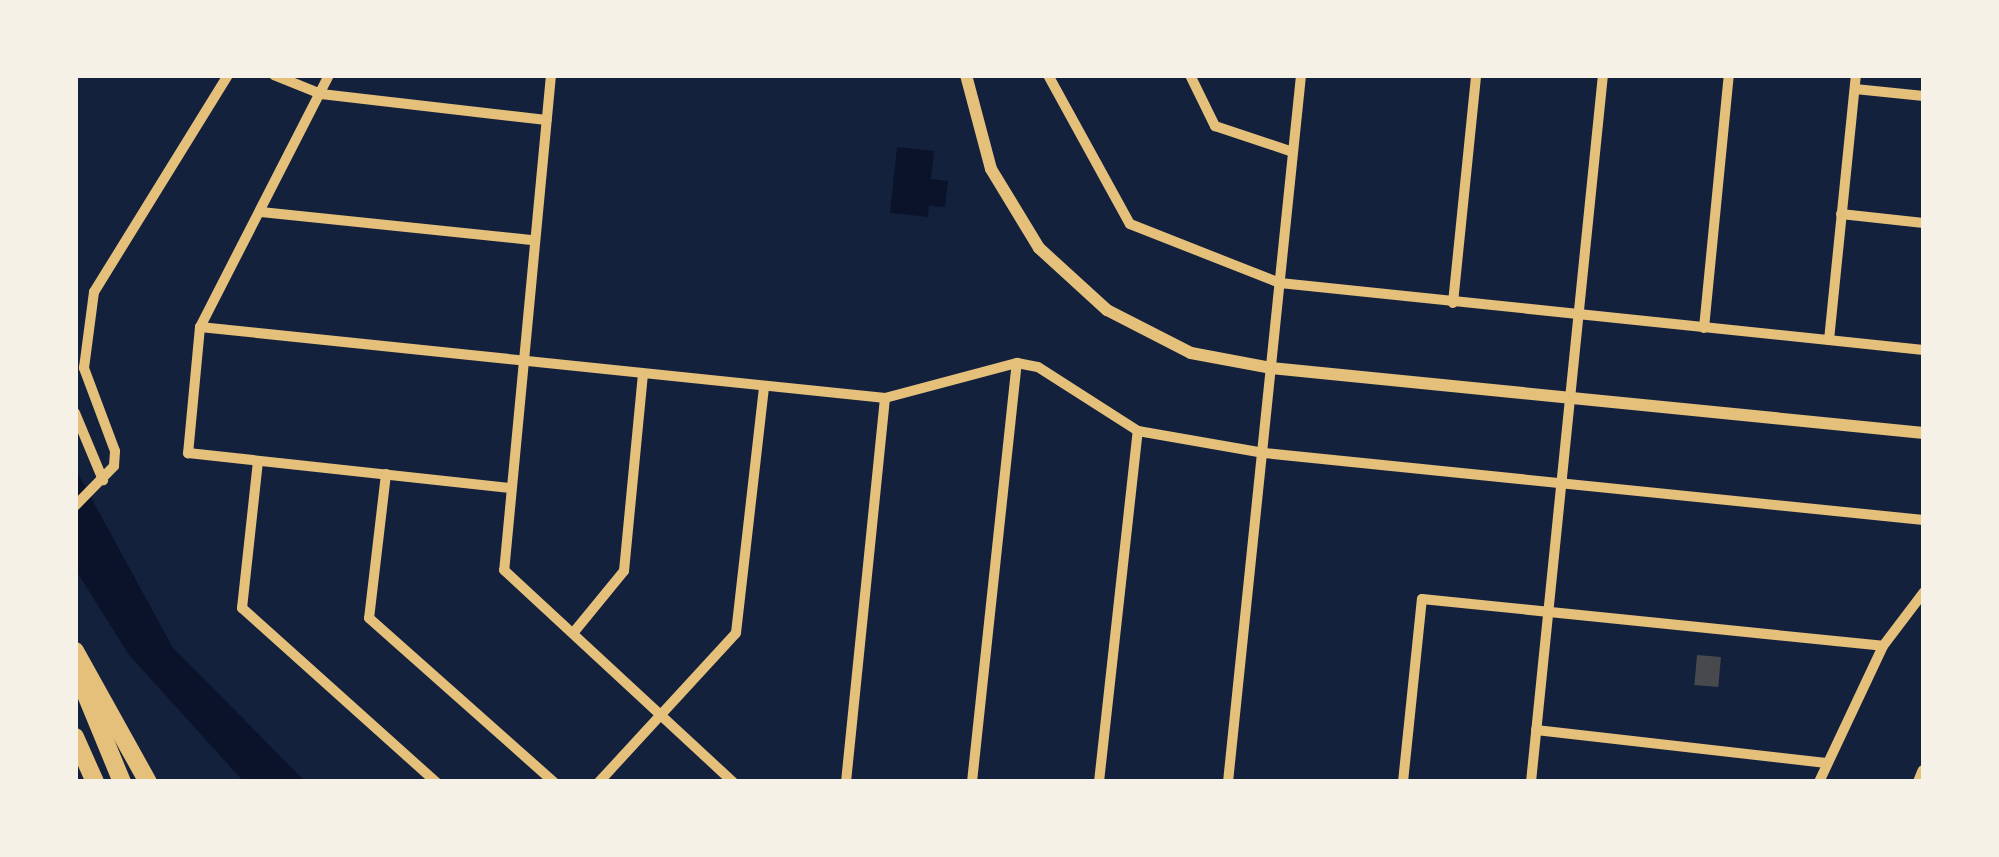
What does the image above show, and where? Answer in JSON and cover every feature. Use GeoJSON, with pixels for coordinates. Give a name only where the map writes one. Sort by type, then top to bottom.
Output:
{"type":"FeatureCollection","features":[{"type":"Feature","properties":{"kind":"highway"},"geometry":{"type":"LineString","coordinates":[[75,652],[148,782]]}},
{"type":"Feature","properties":{"kind":"highway"},"geometry":{"type":"LineString","coordinates":[[75,668],[122,782]]}},
{"type":"Feature","properties":{"kind":"highway"},"geometry":{"type":"LineString","coordinates":[[75,737],[95,782]]}},
{"type":"Feature","properties":{"kind":"main road"},"geometry":{"type":"LineString","coordinates":[[1920,782],[1924,772]]}},
{"type":"Feature","properties":{"kind":"street"},"geometry":{"type":"LineString","coordinates":[[75,506],[100,484],[115,452],[84,368],[94,292],[228,75]]}},
{"type":"Feature","properties":{"kind":"street"},"geometry":{"type":"LineString","coordinates":[[274,75],[322,94],[547,120]]}},
{"type":"Feature","properties":{"kind":"street"},"geometry":{"type":"LineString","coordinates":[[329,75],[200,327],[188,453],[510,488]]}},
{"type":"Feature","properties":{"kind":"street"},"geometry":{"type":"LineString","coordinates":[[552,75],[504,570],[664,712],[733,782]]}},
{"type":"Feature","properties":{"kind":"street"},"geometry":{"type":"LineString","coordinates":[[966,75],[992,168],[1012,210],[1074,285],[1165,343],[1271,368],[1924,434]]}},
{"type":"Feature","properties":{"kind":"street"},"geometry":{"type":"LineString","coordinates":[[1048,75],[1130,224],[1280,283],[1924,350]]}},
{"type":"Feature","properties":{"kind":"street"},"geometry":{"type":"LineString","coordinates":[[1190,75],[1215,126],[1293,152]]}},
{"type":"Feature","properties":{"kind":"street"},"geometry":{"type":"LineString","coordinates":[[1228,782],[1301,75]]}},
{"type":"Feature","properties":{"kind":"street"},"geometry":{"type":"LineString","coordinates":[[1453,303],[1476,75]]}},
{"type":"Feature","properties":{"kind":"street"},"geometry":{"type":"LineString","coordinates":[[1531,782],[1604,75]]}},
{"type":"Feature","properties":{"kind":"street"},"geometry":{"type":"LineString","coordinates":[[1704,328],[1729,75]]}},
{"type":"Feature","properties":{"kind":"street"},"geometry":{"type":"LineString","coordinates":[[1829,340],[1856,75]]}},
{"type":"Feature","properties":{"kind":"street"},"geometry":{"type":"LineString","coordinates":[[1855,89],[1924,96]]}},
{"type":"Feature","properties":{"kind":"street"},"geometry":{"type":"LineString","coordinates":[[261,212],[534,240]]}},
{"type":"Feature","properties":{"kind":"street"},"geometry":{"type":"LineString","coordinates":[[1841,214],[1924,223]]}},
{"type":"Feature","properties":{"kind":"street"},"geometry":{"type":"LineString","coordinates":[[200,327],[885,398],[1016,363],[1038,366],[1138,432],[1264,453],[1924,520]]}},
{"type":"Feature","properties":{"kind":"street"},"geometry":{"type":"LineString","coordinates":[[972,782],[1016,363]]}},
{"type":"Feature","properties":{"kind":"street"},"geometry":{"type":"LineString","coordinates":[[574,632],[624,571],[643,375]]}},
{"type":"Feature","properties":{"kind":"street"},"geometry":{"type":"LineString","coordinates":[[599,782],[738,625],[764,387]]}},
{"type":"Feature","properties":{"kind":"street"},"geometry":{"type":"LineString","coordinates":[[846,782],[885,398]]}},
{"type":"Feature","properties":{"kind":"street"},"geometry":{"type":"LineString","coordinates":[[75,413],[100,484]]}},
{"type":"Feature","properties":{"kind":"street"},"geometry":{"type":"LineString","coordinates":[[1100,782],[1138,432]]}},
{"type":"Feature","properties":{"kind":"street"},"geometry":{"type":"LineString","coordinates":[[258,461],[242,608],[436,782]]}},
{"type":"Feature","properties":{"kind":"street"},"geometry":{"type":"LineString","coordinates":[[386,474],[370,618],[554,782]]}},
{"type":"Feature","properties":{"kind":"street"},"geometry":{"type":"LineString","coordinates":[[1819,782],[1883,646],[1924,592]]}},
{"type":"Feature","properties":{"kind":"street"},"geometry":{"type":"LineString","coordinates":[[1403,782],[1422,599],[1883,646]]}},
{"type":"Feature","properties":{"kind":"street"},"geometry":{"type":"LineString","coordinates":[[1536,730],[1826,762]]}},
{"type":"Feature","properties":{"kind":"water"},"geometry":{"type":"Polygon","coordinates":[[[897,147],[934,151],[931,179],[948,181],[945,207],[929,206],[928,217],[890,213],[897,147]]]}},
{"type":"Feature","properties":{"kind":"water"},"geometry":{"type":"Polygon","coordinates":[[[75,468],[173,648],[306,782],[244,782],[129,655],[75,569],[75,468]]]}},
{"type":"Feature","properties":{"kind":"building"},"geometry":{"type":"Polygon","coordinates":[[[1697,655],[1721,657],[1718,687],[1694,685],[1697,655]]]}}]}
